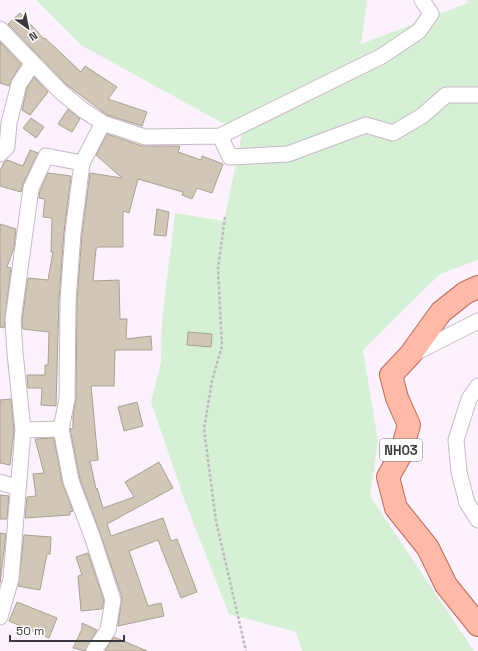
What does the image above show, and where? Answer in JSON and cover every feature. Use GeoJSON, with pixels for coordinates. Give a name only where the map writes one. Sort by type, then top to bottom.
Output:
{"type":"FeatureCollection","features":[{"type":"Feature","properties":{"kind":"main road","name":"NH03"},"geometry":{"type":"LineString","coordinates":[[478,287],[465,293],[441,312],[410,355],[391,375],[397,398],[409,425],[400,456],[388,477],[396,508],[428,548],[446,585],[478,625]]}},
{"type":"Feature","properties":{"kind":"street"},"geometry":{"type":"LineString","coordinates":[[0,29],[32,63],[83,110],[103,123],[146,137],[220,136],[382,56],[419,31],[431,14],[422,0]]}},
{"type":"Feature","properties":{"kind":"street"},"geometry":{"type":"LineString","coordinates":[[0,154],[7,147],[9,123],[19,84],[32,63]]}},
{"type":"Feature","properties":{"kind":"street"},"geometry":{"type":"LineString","coordinates":[[220,136],[230,157],[288,154],[366,125],[393,133],[422,116],[446,95],[478,96]]}},
{"type":"Feature","properties":{"kind":"street"},"geometry":{"type":"LineString","coordinates":[[94,651],[108,630],[113,600],[92,536],[71,481],[61,429],[67,400],[68,300],[73,233],[82,163],[103,123]]}},
{"type":"Feature","properties":{"kind":"street"},"geometry":{"type":"LineString","coordinates":[[0,617],[11,579],[23,430],[14,353],[13,320],[31,188],[46,156],[82,163]]}},
{"type":"Feature","properties":{"kind":"street"},"geometry":{"type":"LineString","coordinates":[[410,355],[478,321]]}},
{"type":"Feature","properties":{"kind":"street"},"geometry":{"type":"LineString","coordinates":[[478,386],[469,399],[456,440],[459,472],[467,503],[478,520]]}},
{"type":"Feature","properties":{"kind":"street"},"geometry":{"type":"LineString","coordinates":[[23,430],[61,429]]}},
{"type":"Feature","properties":{"kind":"street"},"geometry":{"type":"LineString","coordinates":[[0,482],[18,488]]}},
{"type":"Feature","properties":{"kind":"path"},"geometry":{"type":"LineString","coordinates":[[225,217],[218,268],[222,346],[212,381],[204,429],[216,521],[246,651]]}},
{"type":"Feature","properties":{"kind":"green space"},"geometry":{"type":"Polygon","coordinates":[[[36,0],[367,0],[361,44],[468,3],[467,0],[478,0],[478,260],[440,274],[363,350],[378,441],[370,496],[474,651],[302,651],[296,632],[229,614],[186,504],[151,402],[161,363],[162,321],[175,213],[224,221],[242,134],[81,45],[36,0]]]}},
{"type":"Feature","properties":{"kind":"building"},"geometry":{"type":"Polygon","coordinates":[[[20,13],[44,39],[45,38],[81,72],[85,66],[117,87],[108,99],[147,112],[142,126],[107,115],[67,85],[8,24],[20,13]]]}},
{"type":"Feature","properties":{"kind":"building"},"geometry":{"type":"Polygon","coordinates":[[[0,42],[21,64],[9,86],[0,83],[0,42]]]}},
{"type":"Feature","properties":{"kind":"building"},"geometry":{"type":"Polygon","coordinates":[[[34,77],[48,92],[30,115],[22,110],[27,88],[34,77]]]}},
{"type":"Feature","properties":{"kind":"building"},"geometry":{"type":"Polygon","coordinates":[[[68,109],[80,119],[72,132],[58,124],[68,109]]]}},
{"type":"Feature","properties":{"kind":"building"},"geometry":{"type":"Polygon","coordinates":[[[31,118],[44,127],[36,138],[23,128],[31,118]]]}},
{"type":"Feature","properties":{"kind":"building"},"geometry":{"type":"Polygon","coordinates":[[[107,134],[142,146],[180,146],[178,152],[201,160],[202,156],[223,164],[212,193],[197,188],[192,199],[182,195],[183,192],[138,179],[129,213],[123,211],[123,247],[98,247],[96,249],[93,281],[119,280],[120,319],[127,319],[126,339],[151,336],[152,350],[115,350],[114,386],[91,386],[98,460],[90,461],[96,489],[97,488],[103,508],[134,497],[125,482],[159,462],[173,488],[107,524],[111,536],[163,518],[171,541],[177,539],[197,592],[181,598],[158,540],[129,551],[148,606],[161,603],[164,616],[118,626],[122,597],[80,479],[70,429],[73,428],[73,416],[76,399],[77,300],[82,234],[90,173],[122,178],[96,155],[107,134]]]}},
{"type":"Feature","properties":{"kind":"building"},"geometry":{"type":"Polygon","coordinates":[[[30,150],[38,153],[23,184],[21,192],[0,186],[0,171],[4,162],[7,160],[23,166],[30,150]]]}},
{"type":"Feature","properties":{"kind":"building"},"geometry":{"type":"Polygon","coordinates":[[[48,173],[71,176],[64,232],[59,299],[56,406],[41,405],[42,388],[28,388],[27,378],[27,375],[45,375],[45,365],[48,365],[49,332],[23,329],[22,320],[28,278],[48,280],[53,252],[51,252],[52,218],[43,217],[45,199],[39,198],[40,191],[48,173]]]}},
{"type":"Feature","properties":{"kind":"building"},"geometry":{"type":"Polygon","coordinates":[[[157,209],[169,212],[166,236],[154,235],[157,209]]]}},
{"type":"Feature","properties":{"kind":"building"},"geometry":{"type":"Polygon","coordinates":[[[0,224],[16,229],[14,248],[7,267],[11,268],[4,328],[0,327],[0,224]]]}},
{"type":"Feature","properties":{"kind":"building"},"geometry":{"type":"Polygon","coordinates":[[[188,332],[212,334],[211,347],[187,345],[188,332]]]}},
{"type":"Feature","properties":{"kind":"building"},"geometry":{"type":"Polygon","coordinates":[[[11,399],[14,430],[10,465],[0,463],[0,400],[11,399]]]}},
{"type":"Feature","properties":{"kind":"building"},"geometry":{"type":"Polygon","coordinates":[[[137,402],[143,426],[124,431],[118,407],[137,402]]]}},
{"type":"Feature","properties":{"kind":"building"},"geometry":{"type":"Polygon","coordinates":[[[54,438],[62,483],[73,511],[70,512],[70,515],[25,518],[27,497],[36,496],[33,474],[44,473],[35,439],[54,438]]]}},
{"type":"Feature","properties":{"kind":"building"},"geometry":{"type":"Polygon","coordinates":[[[0,495],[9,496],[7,519],[0,519],[0,495]]]}},
{"type":"Feature","properties":{"kind":"building"},"geometry":{"type":"Polygon","coordinates":[[[0,533],[6,534],[0,583],[0,533]]]}},
{"type":"Feature","properties":{"kind":"building"},"geometry":{"type":"Polygon","coordinates":[[[24,535],[51,537],[50,554],[47,554],[40,590],[18,586],[24,535]]]}},
{"type":"Feature","properties":{"kind":"building"},"geometry":{"type":"Polygon","coordinates":[[[88,553],[104,601],[102,609],[81,611],[78,576],[82,575],[76,557],[88,553]]]}},
{"type":"Feature","properties":{"kind":"building"},"geometry":{"type":"Polygon","coordinates":[[[17,602],[57,618],[49,638],[9,621],[17,602]]]}},
{"type":"Feature","properties":{"kind":"building"},"geometry":{"type":"Polygon","coordinates":[[[82,623],[97,630],[85,651],[73,648],[82,629],[82,623]]]}},
{"type":"Feature","properties":{"kind":"building"},"geometry":{"type":"Polygon","coordinates":[[[114,637],[147,651],[105,651],[114,637]]]}}]}
